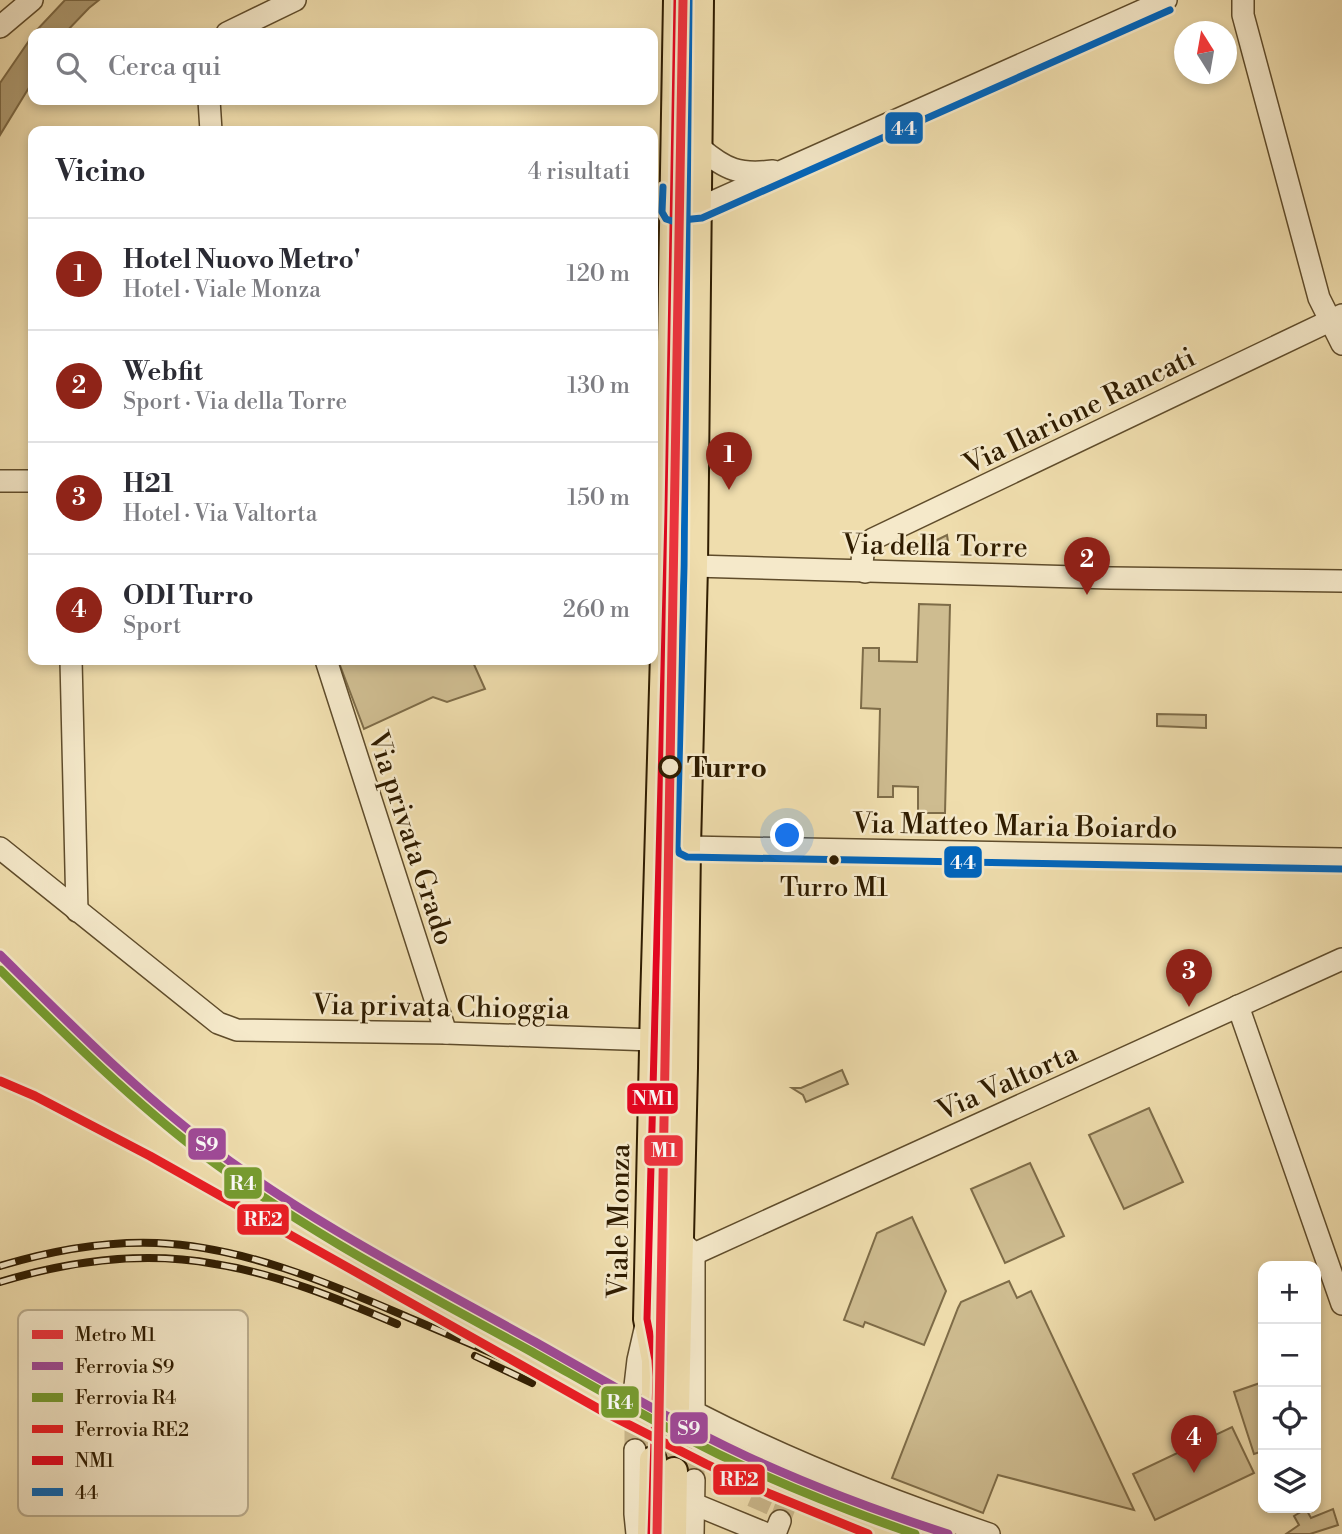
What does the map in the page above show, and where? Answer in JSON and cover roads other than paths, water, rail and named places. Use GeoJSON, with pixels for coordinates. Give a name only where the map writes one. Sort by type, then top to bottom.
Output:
{"type":"FeatureCollection","features":[{"type":"Feature","properties":{"kind":"main road"},"geometry":{"type":"LineString","coordinates":[[671,1404],[687,1246],[687,847],[694,566],[700,0]]}},
{"type":"Feature","properties":{"kind":"main road","name":"Viale Monza"},"geometry":{"type":"LineString","coordinates":[[671,1404],[655,1360],[647,1319],[658,846],[661,463],[676,5]]}},
{"type":"Feature","properties":{"kind":"main road"},"geometry":{"type":"LineString","coordinates":[[658,846],[687,847]]}},
{"type":"Feature","properties":{"kind":"main road"},"geometry":{"type":"LineString","coordinates":[[653,1040],[685,1041]]}},
{"type":"Feature","properties":{"kind":"main road"},"geometry":{"type":"LineString","coordinates":[[651,1534],[664,1465]]}},
{"type":"Feature","properties":{"kind":"main road"},"geometry":{"type":"LineString","coordinates":[[664,1465],[673,1534]]}},
{"type":"Feature","properties":{"kind":"street"},"geometry":{"type":"LineString","coordinates":[[0,27],[32,0]]}},
{"type":"Feature","properties":{"kind":"street"},"geometry":{"type":"LineString","coordinates":[[237,28],[295,0]]}},
{"type":"Feature","properties":{"kind":"street"},"geometry":{"type":"LineString","coordinates":[[699,208],[1166,0]]}},
{"type":"Feature","properties":{"kind":"street"},"geometry":{"type":"LineString","coordinates":[[1243,0],[1243,15],[1320,298],[1336,318],[1342,344]]}},
{"type":"Feature","properties":{"kind":"street"},"geometry":{"type":"LineString","coordinates":[[209,105],[211,126]]}},
{"type":"Feature","properties":{"kind":"street"},"geometry":{"type":"LineString","coordinates":[[700,148],[729,169],[751,173],[785,170]]}},
{"type":"Feature","properties":{"kind":"street","name":"Via Ilarione Rancati"},"geometry":{"type":"LineString","coordinates":[[865,572],[862,556],[867,544],[873,539],[1336,318]]}},
{"type":"Feature","properties":{"kind":"street"},"geometry":{"type":"LineString","coordinates":[[0,481],[28,481]]}},
{"type":"Feature","properties":{"kind":"street","name":"Via della Torre"},"geometry":{"type":"LineString","coordinates":[[694,566],[1342,581]]}},
{"type":"Feature","properties":{"kind":"street"},"geometry":{"type":"LineString","coordinates":[[71,665],[77,911]]}},
{"type":"Feature","properties":{"kind":"street","name":"Via privata Grado"},"geometry":{"type":"LineString","coordinates":[[328,665],[446,1033]]}},
{"type":"Feature","properties":{"kind":"street","name":"Via Matteo Maria Boiardo"},"geometry":{"type":"LineString","coordinates":[[687,847],[1342,859]]}},
{"type":"Feature","properties":{"kind":"street"},"geometry":{"type":"LineString","coordinates":[[0,848],[77,911]]}},
{"type":"Feature","properties":{"kind":"street","name":"Via privata Chioggia"},"geometry":{"type":"LineString","coordinates":[[77,911],[218,1023],[237,1030],[653,1040]]}},
{"type":"Feature","properties":{"kind":"street","name":"Via Valtorta"},"geometry":{"type":"LineString","coordinates":[[687,1246],[1342,959]]}},
{"type":"Feature","properties":{"kind":"street"},"geometry":{"type":"LineString","coordinates":[[1238,1006],[1342,1304]]}},
{"type":"Feature","properties":{"kind":"street"},"geometry":{"type":"LineString","coordinates":[[671,1404],[800,1466],[989,1534]]}},
{"type":"Feature","properties":{"kind":"street"},"geometry":{"type":"LineString","coordinates":[[637,1534],[635,1514],[664,1465],[694,1504],[766,1525]]}},
{"type":"Feature","properties":{"kind":"street"},"geometry":{"type":"LineString","coordinates":[[694,1504],[694,1534]]}},
{"type":"Feature","properties":{"kind":"tunnel"},"geometry":{"type":"LineString","coordinates":[[635,1386],[635,1450]]}},
{"type":"Feature","properties":{"kind":"tunnel"},"geometry":{"type":"LineString","coordinates":[[653,1460],[655,1397]]}},
{"type":"Feature","properties":{"kind":"tunnel"},"geometry":{"type":"LineString","coordinates":[[674,1471],[676,1408]]}},
{"type":"Feature","properties":{"kind":"tunnel"},"geometry":{"type":"LineString","coordinates":[[694,1416],[694,1480]]}},
{"type":"Feature","properties":{"kind":"tunnel"},"geometry":{"type":"LineString","coordinates":[[757,1510],[779,1460]]}},
{"type":"Feature","properties":{"kind":"tunnel"},"geometry":{"type":"LineString","coordinates":[[780,1521],[799,1469]]}},
{"type":"Feature","properties":{"kind":"railway"},"geometry":{"type":"LineString","coordinates":[[0,1266],[97,1245],[157,1243],[221,1251],[315,1279],[537,1373]]}},
{"type":"Feature","properties":{"kind":"railway"},"geometry":{"type":"LineString","coordinates":[[0,1282],[107,1260],[188,1260],[239,1268],[285,1281],[397,1324]]}},
{"type":"Feature","properties":{"kind":"railway"},"geometry":{"type":"LineString","coordinates":[[475,1356],[532,1383]]}},
{"type":"Feature","properties":{"kind":"metro line","name":"M1"},"geometry":{"type":"LineString","coordinates":[[657,1534],[683,0]]}},
{"type":"Feature","properties":{"kind":"rail line","name":"S9"},"geometry":{"type":"LineString","coordinates":[[0,955],[153,1101],[208,1145],[286,1200],[409,1273],[721,1444],[822,1489],[948,1534]]}},
{"type":"Feature","properties":{"kind":"rail line","name":"R4"},"geometry":{"type":"LineString","coordinates":[[0,970],[97,1064],[174,1132],[240,1181],[321,1234],[694,1442],[791,1487],[915,1534]]}},
{"type":"Feature","properties":{"kind":"rail line","name":"RE2"},"geometry":{"type":"LineString","coordinates":[[0,1081],[35,1096],[150,1156],[606,1413],[770,1494],[868,1534]]}},
{"type":"Feature","properties":{"kind":"place","name":"Hotel Nuovo Metro'"},"geometry":{"type":"Point","coordinates":[729,490]}},
{"type":"Feature","properties":{"kind":"place","name":"Webfit"},"geometry":{"type":"Point","coordinates":[1087,595]}},
{"type":"Feature","properties":{"kind":"place","name":"Turro"},"geometry":{"type":"Point","coordinates":[670,767]}},
{"type":"Feature","properties":{"kind":"place","name":"Turro M1"},"geometry":{"type":"Point","coordinates":[834,860]}},
{"type":"Feature","properties":{"kind":"place","name":"H21"},"geometry":{"type":"Point","coordinates":[1189,1007]}},
{"type":"Feature","properties":{"kind":"place","name":"ODI Turro"},"geometry":{"type":"Point","coordinates":[1194,1473]}}]}
